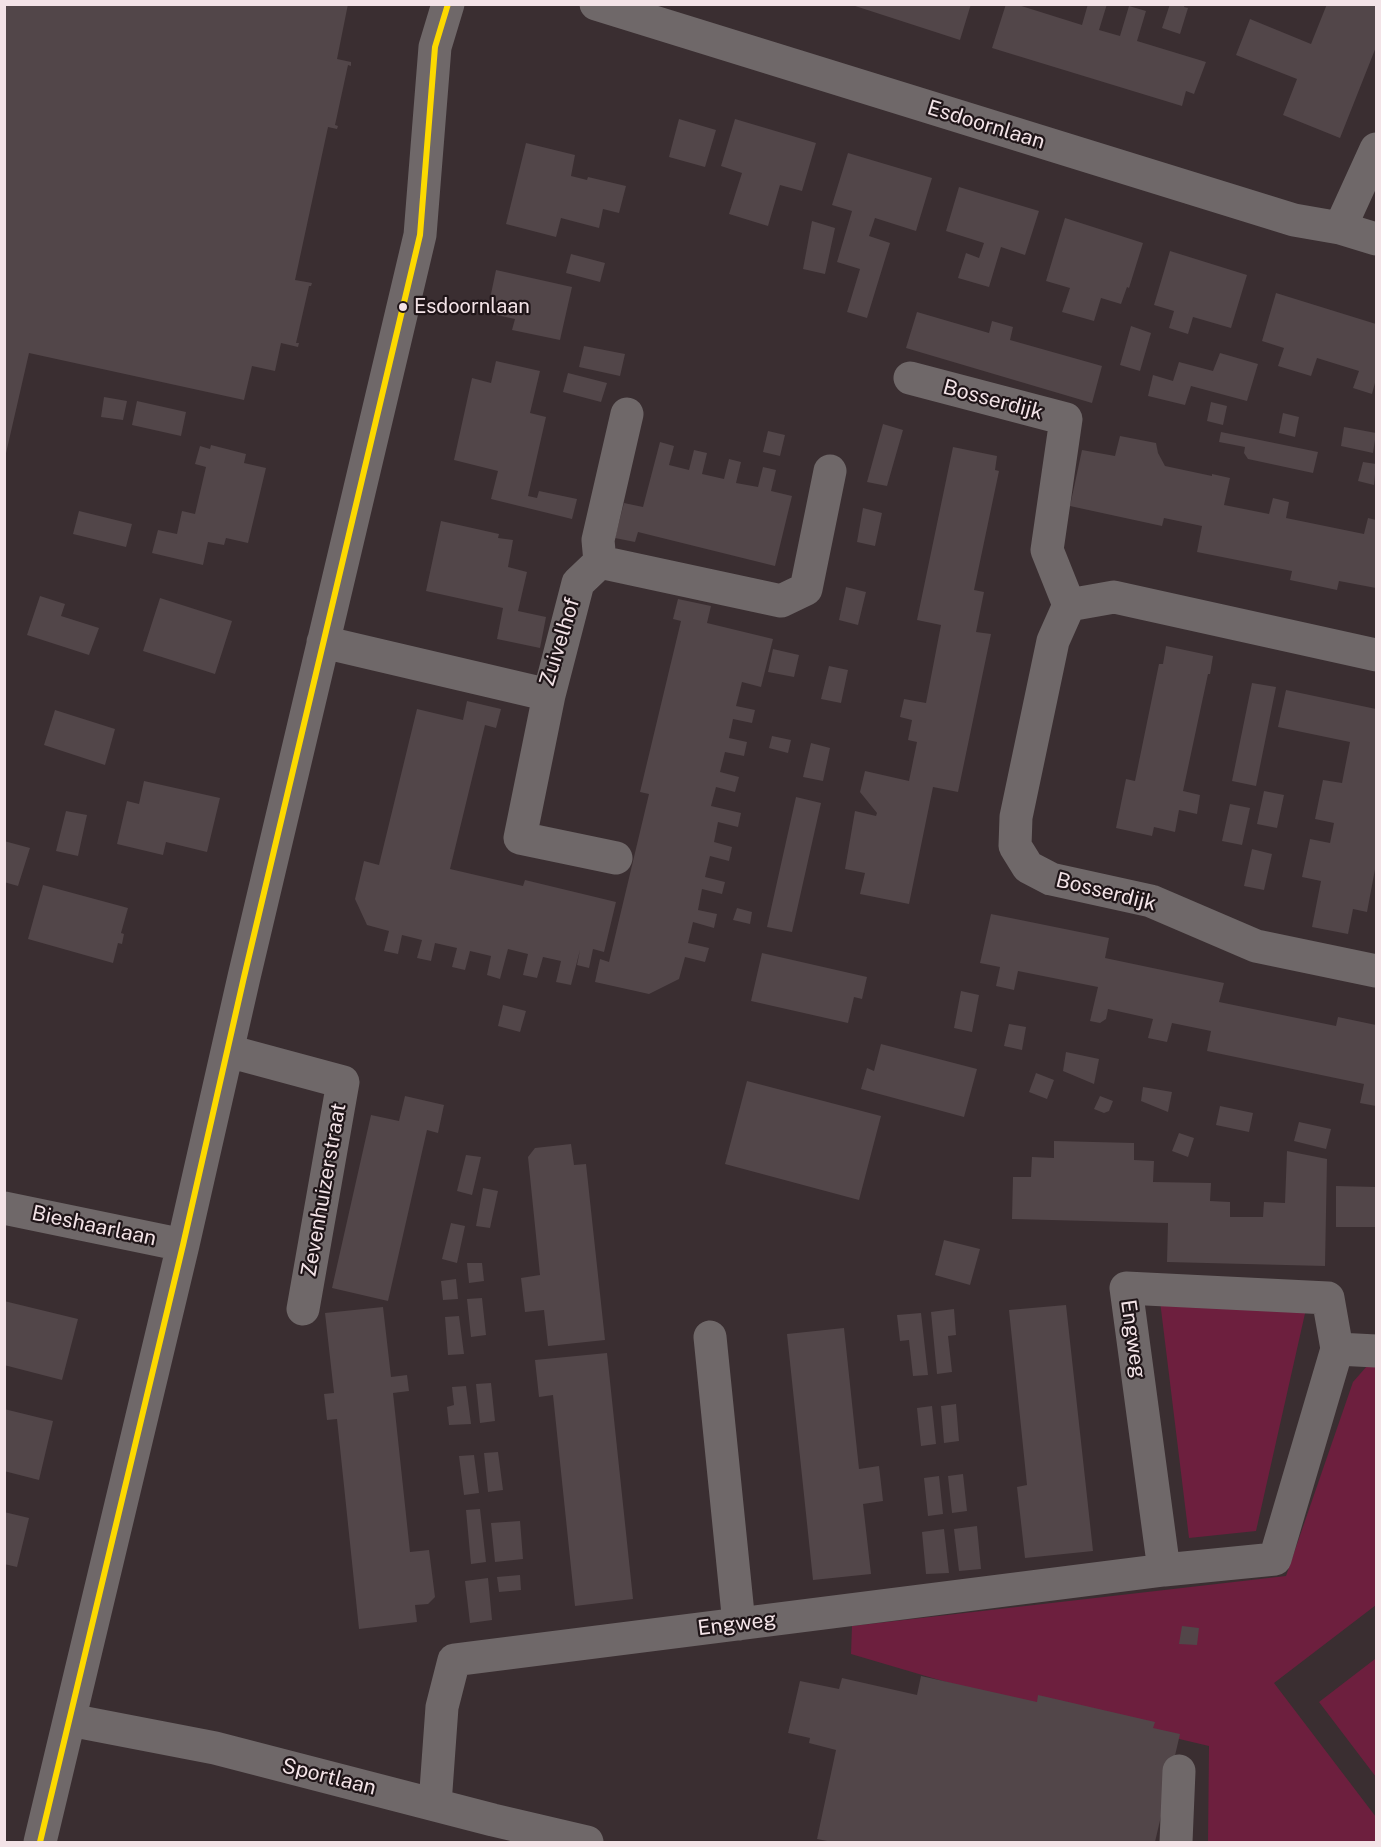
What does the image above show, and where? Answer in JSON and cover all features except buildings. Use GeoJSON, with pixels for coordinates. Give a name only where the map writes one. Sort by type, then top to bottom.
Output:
{"type":"FeatureCollection","features":[{"type":"Feature","properties":{"kind":"street"},"geometry":{"type":"LineString","coordinates":[[40,1842],[420,235],[435,47],[448,4]]}},
{"type":"Feature","properties":{"kind":"street","name":"Esdoornlaan"},"geometry":{"type":"LineString","coordinates":[[596,4],[1294,220],[1340,228],[1377,239]]}},
{"type":"Feature","properties":{"kind":"street"},"geometry":{"type":"LineString","coordinates":[[1340,228],[1377,149]]}},
{"type":"Feature","properties":{"kind":"street","name":"Bosserdijk"},"geometry":{"type":"LineString","coordinates":[[910,378],[1066,419],[1047,550],[1069,605],[1053,641],[1016,817],[1015,846],[1028,867],[1051,879],[1151,901],[1256,946],[1377,971]]}},
{"type":"Feature","properties":{"kind":"street"},"geometry":{"type":"LineString","coordinates":[[627,414],[598,540],[600,562],[781,601],[806,589],[830,471]]}},
{"type":"Feature","properties":{"kind":"street","name":"Zuivelhof"},"geometry":{"type":"LineString","coordinates":[[323,642],[549,695],[578,583],[600,562]]}},
{"type":"Feature","properties":{"kind":"street"},"geometry":{"type":"LineString","coordinates":[[1069,605],[1114,597],[1377,655]]}},
{"type":"Feature","properties":{"kind":"street"},"geometry":{"type":"LineString","coordinates":[[549,695],[520,838],[616,858]]}},
{"type":"Feature","properties":{"kind":"street","name":"Zevenhuizerstraat"},"geometry":{"type":"LineString","coordinates":[[228,1052],[343,1082],[303,1309]]}},
{"type":"Feature","properties":{"kind":"street","name":"Bieshaarlaan"},"geometry":{"type":"LineString","coordinates":[[4,1208],[183,1245]]}},
{"type":"Feature","properties":{"kind":"street","name":"Engweg"},"geometry":{"type":"LineString","coordinates":[[435,1804],[442,1707],[454,1660],[1164,1570],[1275,1559],[1337,1349],[1328,1298],[1126,1288],[1164,1570]]}},
{"type":"Feature","properties":{"kind":"street"},"geometry":{"type":"LineString","coordinates":[[710,1337],[739,1624]]}},
{"type":"Feature","properties":{"kind":"street"},"geometry":{"type":"LineString","coordinates":[[1337,1349],[1377,1351]]}},
{"type":"Feature","properties":{"kind":"street","name":"Sportlaan"},"geometry":{"type":"LineString","coordinates":[[70,1720],[215,1748],[435,1804],[490,1831],[587,1842]]}},
{"type":"Feature","properties":{"kind":"street"},"geometry":{"type":"LineString","coordinates":[[1176,1842],[1179,1771]]}},
{"type":"Feature","properties":{"kind":"shaded area"},"geometry":{"type":"Polygon","coordinates":[[[1160,1301],[1306,1309],[1256,1531],[1189,1538],[1160,1301]]]}},
{"type":"Feature","properties":{"kind":"shaded area"},"geometry":{"type":"Polygon","coordinates":[[[1376,1362],[1376,1605],[1274,1683],[1376,1817],[1376,1842],[1208,1842],[1209,1746],[980,1692],[851,1654],[852,1626],[1286,1576],[1353,1382],[1367,1366],[1376,1362]]]}},
{"type":"Feature","properties":{"kind":"shaded area"},"geometry":{"type":"Polygon","coordinates":[[[1375,1659],[1376,1662],[1376,1777],[1319,1702],[1375,1659]]]}},
{"type":"Feature","properties":{"kind":"transit line"},"geometry":{"type":"LineString","coordinates":[[40,1842],[420,235],[435,47],[448,4]]}},
{"type":"Feature","properties":{"kind":"place","name":"Esdoornlaan"},"geometry":{"type":"Point","coordinates":[403,307]}}]}
